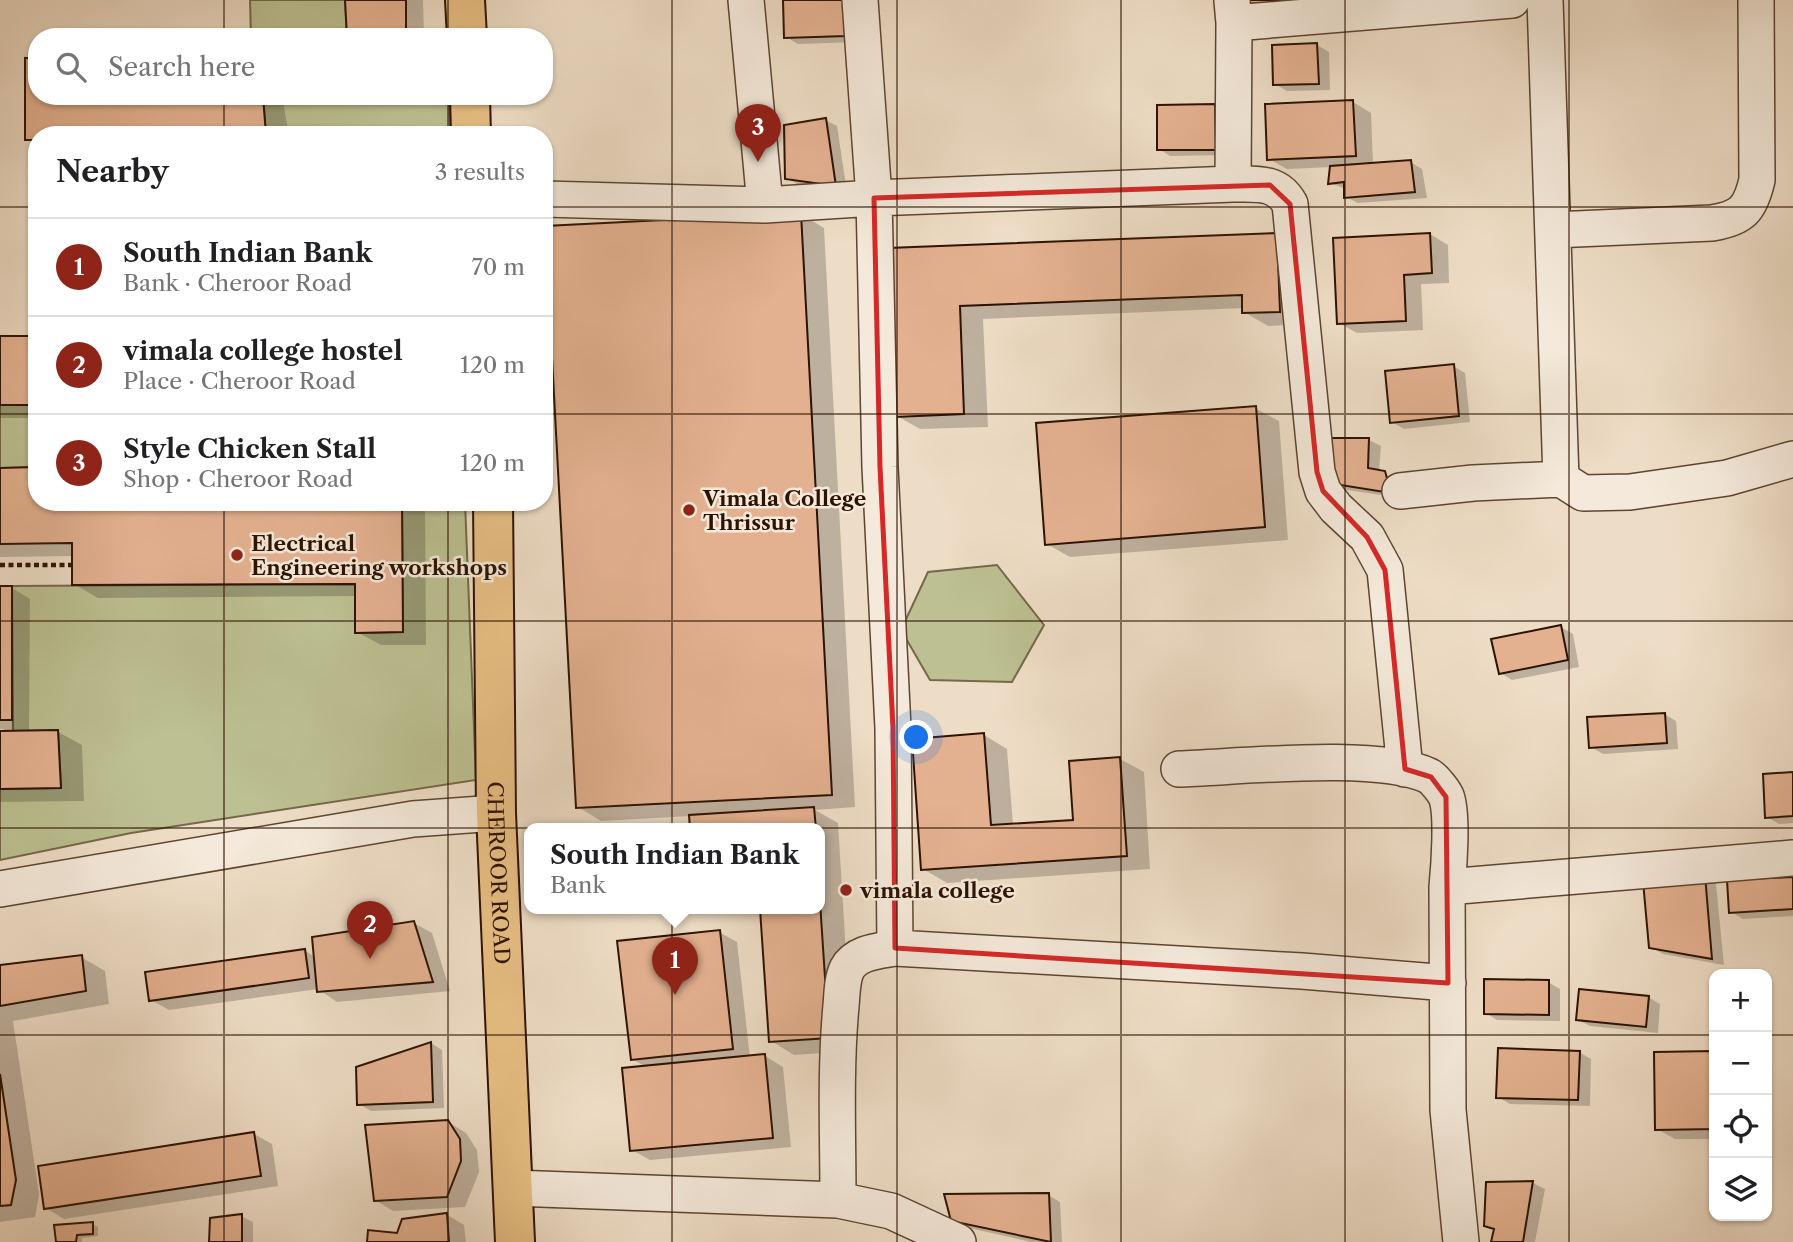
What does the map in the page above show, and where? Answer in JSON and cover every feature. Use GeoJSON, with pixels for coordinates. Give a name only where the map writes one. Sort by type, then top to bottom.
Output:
{"type":"FeatureCollection","features":[{"type":"Feature","properties":{"kind":"main road"},"geometry":{"type":"LineString","coordinates":[[465,0],[467,28]]}},
{"type":"Feature","properties":{"kind":"main road"},"geometry":{"type":"LineString","coordinates":[[470,105],[471,126]]}},
{"type":"Feature","properties":{"kind":"main road","name":"CHEROOR ROAD"},"geometry":{"type":"LineString","coordinates":[[493,511],[496,813],[515,1242]]}},
{"type":"Feature","properties":{"kind":"street"},"geometry":{"type":"LineString","coordinates":[[746,0],[765,205]]}},
{"type":"Feature","properties":{"kind":"street"},"geometry":{"type":"LineString","coordinates":[[860,0],[874,198],[880,467],[893,728],[895,948]]}},
{"type":"Feature","properties":{"kind":"street"},"geometry":{"type":"LineString","coordinates":[[1233,184],[1233,11],[1512,0]]}},
{"type":"Feature","properties":{"kind":"street"},"geometry":{"type":"LineString","coordinates":[[1545,0],[1561,479]]}},
{"type":"Feature","properties":{"kind":"street"},"geometry":{"type":"LineString","coordinates":[[1554,230],[1712,223],[1733,220],[1743,212],[1752,199],[1757,180],[1756,0]]}},
{"type":"Feature","properties":{"kind":"street"},"geometry":{"type":"LineString","coordinates":[[553,200],[765,205],[874,198],[1233,184],[1270,185],[1282,191],[1290,204],[1317,472],[1324,491],[1336,508],[1367,537],[1385,570],[1405,769]]}},
{"type":"Feature","properties":{"kind":"street"},"geometry":{"type":"LineString","coordinates":[[1400,491],[1472,483],[1561,479],[1583,493],[1630,492],[1727,478],[1793,459]]}},
{"type":"Feature","properties":{"kind":"street"},"geometry":{"type":"LineString","coordinates":[[1179,769],[1353,764],[1405,769],[1431,777],[1446,797],[1450,854],[1447,887],[1448,1110],[1461,1242]]}},
{"type":"Feature","properties":{"kind":"street"},"geometry":{"type":"LineString","coordinates":[[0,889],[413,819],[496,813]]}},
{"type":"Feature","properties":{"kind":"street"},"geometry":{"type":"LineString","coordinates":[[1447,887],[1793,858]]}},
{"type":"Feature","properties":{"kind":"street"},"geometry":{"type":"LineString","coordinates":[[838,1200],[837,1045],[843,987],[848,969],[858,957],[895,948],[1302,971],[1448,983]]}},
{"type":"Feature","properties":{"kind":"street"},"geometry":{"type":"LineString","coordinates":[[513,1188],[838,1200],[891,1211],[958,1242]]}},
{"type":"Feature","properties":{"kind":"path"},"geometry":{"type":"LineString","coordinates":[[0,565],[72,565]]}},
{"type":"Feature","properties":{"kind":"highlighted area"},"geometry":{"type":"Polygon","coordinates":[[[1270,185],[1290,204],[1317,472],[1323,491],[1367,537],[1385,570],[1405,769],[1431,777],[1446,797],[1448,983],[895,948],[893,728],[880,467],[874,198],[1270,185]]]}},
{"type":"Feature","properties":{"kind":"green space"},"geometry":{"type":"Polygon","coordinates":[[[250,0],[345,0],[347,28],[251,28],[250,0]]]}},
{"type":"Feature","properties":{"kind":"green space"},"geometry":{"type":"Polygon","coordinates":[[[264,105],[449,105],[450,126],[265,126],[264,105]]]}},
{"type":"Feature","properties":{"kind":"green space"},"geometry":{"type":"Polygon","coordinates":[[[0,405],[28,405],[28,467],[0,468],[0,405]]]}},
{"type":"Feature","properties":{"kind":"green space"},"geometry":{"type":"Polygon","coordinates":[[[402,511],[465,511],[476,780],[131,833],[0,860],[0,789],[61,788],[58,730],[13,731],[12,586],[355,584],[356,633],[403,632],[402,511]]]}},
{"type":"Feature","properties":{"kind":"green space"},"geometry":{"type":"Polygon","coordinates":[[[997,565],[1044,625],[1012,682],[930,680],[901,630],[928,572],[997,565]]]}},
{"type":"Feature","properties":{"kind":"building"},"geometry":{"type":"Polygon","coordinates":[[[345,0],[406,0],[406,28],[347,28],[345,0]]]}},
{"type":"Feature","properties":{"kind":"building"},"geometry":{"type":"Polygon","coordinates":[[[783,0],[845,0],[846,36],[784,38],[783,0]]]}},
{"type":"Feature","properties":{"kind":"building"},"geometry":{"type":"Polygon","coordinates":[[[1248,0],[1309,0],[1249,4],[1248,0]]]}},
{"type":"Feature","properties":{"kind":"building"},"geometry":{"type":"Polygon","coordinates":[[[1317,43],[1319,84],[1273,85],[1272,45],[1317,43]]]}},
{"type":"Feature","properties":{"kind":"building"},"geometry":{"type":"Polygon","coordinates":[[[25,58],[28,58],[28,105],[264,105],[265,126],[28,126],[28,140],[25,140],[25,58]]]}},
{"type":"Feature","properties":{"kind":"building"},"geometry":{"type":"Polygon","coordinates":[[[1353,100],[1356,156],[1267,160],[1265,104],[1353,100]]]}},
{"type":"Feature","properties":{"kind":"building"},"geometry":{"type":"Polygon","coordinates":[[[1215,104],[1216,150],[1157,150],[1157,105],[1215,104]]]}},
{"type":"Feature","properties":{"kind":"building"},"geometry":{"type":"Polygon","coordinates":[[[826,118],[836,186],[785,179],[784,125],[826,118]]]}},
{"type":"Feature","properties":{"kind":"building"},"geometry":{"type":"Polygon","coordinates":[[[1411,160],[1415,192],[1344,198],[1344,182],[1328,184],[1330,166],[1411,160]]]}},
{"type":"Feature","properties":{"kind":"building","name":"Vimala College Thrissur"},"geometry":{"type":"Polygon","coordinates":[[[801,213],[832,795],[576,808],[553,376],[553,226],[801,213]]]}},
{"type":"Feature","properties":{"kind":"building"},"geometry":{"type":"Polygon","coordinates":[[[1277,233],[1280,312],[1242,313],[1242,295],[960,306],[964,414],[895,417],[888,248],[1277,233]]]}},
{"type":"Feature","properties":{"kind":"building"},"geometry":{"type":"Polygon","coordinates":[[[1430,233],[1432,273],[1404,275],[1406,321],[1337,324],[1333,238],[1430,233]]]}},
{"type":"Feature","properties":{"kind":"building"},"geometry":{"type":"Polygon","coordinates":[[[0,336],[28,336],[28,405],[0,405],[0,336]]]}},
{"type":"Feature","properties":{"kind":"building"},"geometry":{"type":"Polygon","coordinates":[[[1454,364],[1459,416],[1390,423],[1385,371],[1454,364]]]}},
{"type":"Feature","properties":{"kind":"building"},"geometry":{"type":"Polygon","coordinates":[[[1256,406],[1265,527],[1045,545],[1036,423],[1256,406]]]}},
{"type":"Feature","properties":{"kind":"building"},"geometry":{"type":"Polygon","coordinates":[[[1330,438],[1369,438],[1368,468],[1385,471],[1391,493],[1334,484],[1330,438]]]}},
{"type":"Feature","properties":{"kind":"building","name":"Electrical Engineering workshops"},"geometry":{"type":"Polygon","coordinates":[[[28,467],[28,511],[402,511],[403,632],[355,633],[355,584],[72,585],[72,543],[0,544],[0,468],[28,467]]]}},
{"type":"Feature","properties":{"kind":"building"},"geometry":{"type":"Polygon","coordinates":[[[0,586],[12,586],[12,720],[0,720],[0,586]]]}},
{"type":"Feature","properties":{"kind":"building"},"geometry":{"type":"Polygon","coordinates":[[[1561,625],[1568,660],[1499,674],[1491,639],[1561,625]]]}},
{"type":"Feature","properties":{"kind":"building"},"geometry":{"type":"Polygon","coordinates":[[[1665,713],[1667,743],[1589,748],[1587,717],[1665,713]]]}},
{"type":"Feature","properties":{"kind":"building"},"geometry":{"type":"Polygon","coordinates":[[[58,730],[61,788],[0,789],[0,731],[58,730]]]}},
{"type":"Feature","properties":{"kind":"building"},"geometry":{"type":"Polygon","coordinates":[[[984,733],[991,825],[1073,820],[1069,761],[1120,757],[1127,856],[921,870],[912,739],[984,733]]]}},
{"type":"Feature","properties":{"kind":"building"},"geometry":{"type":"Polygon","coordinates":[[[1793,772],[1793,816],[1765,818],[1763,774],[1793,772]]]}},
{"type":"Feature","properties":{"kind":"building"},"geometry":{"type":"Polygon","coordinates":[[[814,807],[815,823],[690,823],[689,815],[814,807]]]}},
{"type":"Feature","properties":{"kind":"building"},"geometry":{"type":"Polygon","coordinates":[[[1705,875],[1712,959],[1649,948],[1643,881],[1705,875]]]}},
{"type":"Feature","properties":{"kind":"building"},"geometry":{"type":"Polygon","coordinates":[[[1793,877],[1793,909],[1729,913],[1727,880],[1793,877]]]}},
{"type":"Feature","properties":{"kind":"building"},"geometry":{"type":"Polygon","coordinates":[[[760,914],[821,914],[829,1038],[769,1042],[760,914]]]}},
{"type":"Feature","properties":{"kind":"building"},"geometry":{"type":"Polygon","coordinates":[[[414,921],[433,982],[317,992],[312,937],[414,921]]]}},
{"type":"Feature","properties":{"kind":"building"},"geometry":{"type":"Polygon","coordinates":[[[720,930],[733,1049],[631,1060],[617,941],[720,930]]]}},
{"type":"Feature","properties":{"kind":"building"},"geometry":{"type":"Polygon","coordinates":[[[305,949],[309,978],[149,1001],[145,972],[305,949]]]}},
{"type":"Feature","properties":{"kind":"building"},"geometry":{"type":"Polygon","coordinates":[[[82,955],[86,991],[0,1006],[0,965],[82,955]]]}},
{"type":"Feature","properties":{"kind":"building"},"geometry":{"type":"Polygon","coordinates":[[[1484,979],[1549,980],[1549,1015],[1484,1014],[1484,979]]]}},
{"type":"Feature","properties":{"kind":"building"},"geometry":{"type":"Polygon","coordinates":[[[1579,989],[1649,996],[1646,1027],[1576,1020],[1579,989]]]}},
{"type":"Feature","properties":{"kind":"building"},"geometry":{"type":"Polygon","coordinates":[[[431,1042],[433,1102],[357,1105],[356,1067],[431,1042]]]}},
{"type":"Feature","properties":{"kind":"building"},"geometry":{"type":"Polygon","coordinates":[[[1498,1048],[1580,1051],[1578,1100],[1496,1098],[1498,1048]]]}},
{"type":"Feature","properties":{"kind":"building"},"geometry":{"type":"Polygon","coordinates":[[[1709,1051],[1709,1129],[1655,1130],[1654,1052],[1709,1051]]]}},
{"type":"Feature","properties":{"kind":"building"},"geometry":{"type":"Polygon","coordinates":[[[765,1054],[773,1138],[630,1151],[622,1068],[765,1054]]]}},
{"type":"Feature","properties":{"kind":"building"},"geometry":{"type":"Polygon","coordinates":[[[0,1074],[16,1180],[11,1205],[0,1206],[0,1074]]]}},
{"type":"Feature","properties":{"kind":"building"},"geometry":{"type":"Polygon","coordinates":[[[448,1120],[460,1139],[461,1161],[447,1197],[374,1201],[365,1125],[448,1120]]]}},
{"type":"Feature","properties":{"kind":"building"},"geometry":{"type":"Polygon","coordinates":[[[254,1132],[261,1176],[44,1209],[38,1166],[254,1132]]]}},
{"type":"Feature","properties":{"kind":"building"},"geometry":{"type":"Polygon","coordinates":[[[1533,1181],[1523,1242],[1491,1242],[1494,1229],[1484,1226],[1486,1182],[1533,1181]]]}},
{"type":"Feature","properties":{"kind":"building"},"geometry":{"type":"Polygon","coordinates":[[[1049,1193],[1051,1242],[951,1221],[944,1194],[1049,1193]]]}},
{"type":"Feature","properties":{"kind":"building"},"geometry":{"type":"Polygon","coordinates":[[[447,1213],[449,1242],[367,1242],[368,1230],[397,1233],[402,1219],[447,1213]]]}},
{"type":"Feature","properties":{"kind":"building"},"geometry":{"type":"Polygon","coordinates":[[[242,1214],[242,1242],[209,1242],[210,1218],[242,1214]]]}},
{"type":"Feature","properties":{"kind":"building"},"geometry":{"type":"Polygon","coordinates":[[[93,1222],[93,1234],[77,1235],[76,1242],[56,1242],[54,1225],[93,1222]]]}},
{"type":"Feature","properties":{"kind":"place","name":"Style Chicken Stall"},"geometry":{"type":"Point","coordinates":[758,162]}},
{"type":"Feature","properties":{"kind":"place","name":"Vimala College Thrissur"},"geometry":{"type":"Point","coordinates":[689,510]}},
{"type":"Feature","properties":{"kind":"place","name":"Electrical Engineering workshops"},"geometry":{"type":"Point","coordinates":[237,555]}},
{"type":"Feature","properties":{"kind":"place","name":"vimala college"},"geometry":{"type":"Point","coordinates":[846,890]}},
{"type":"Feature","properties":{"kind":"place","name":"vimala college hostel"},"geometry":{"type":"Point","coordinates":[370,959]}},
{"type":"Feature","properties":{"kind":"place","name":"South Indian Bank"},"geometry":{"type":"Point","coordinates":[675,995]}}]}
